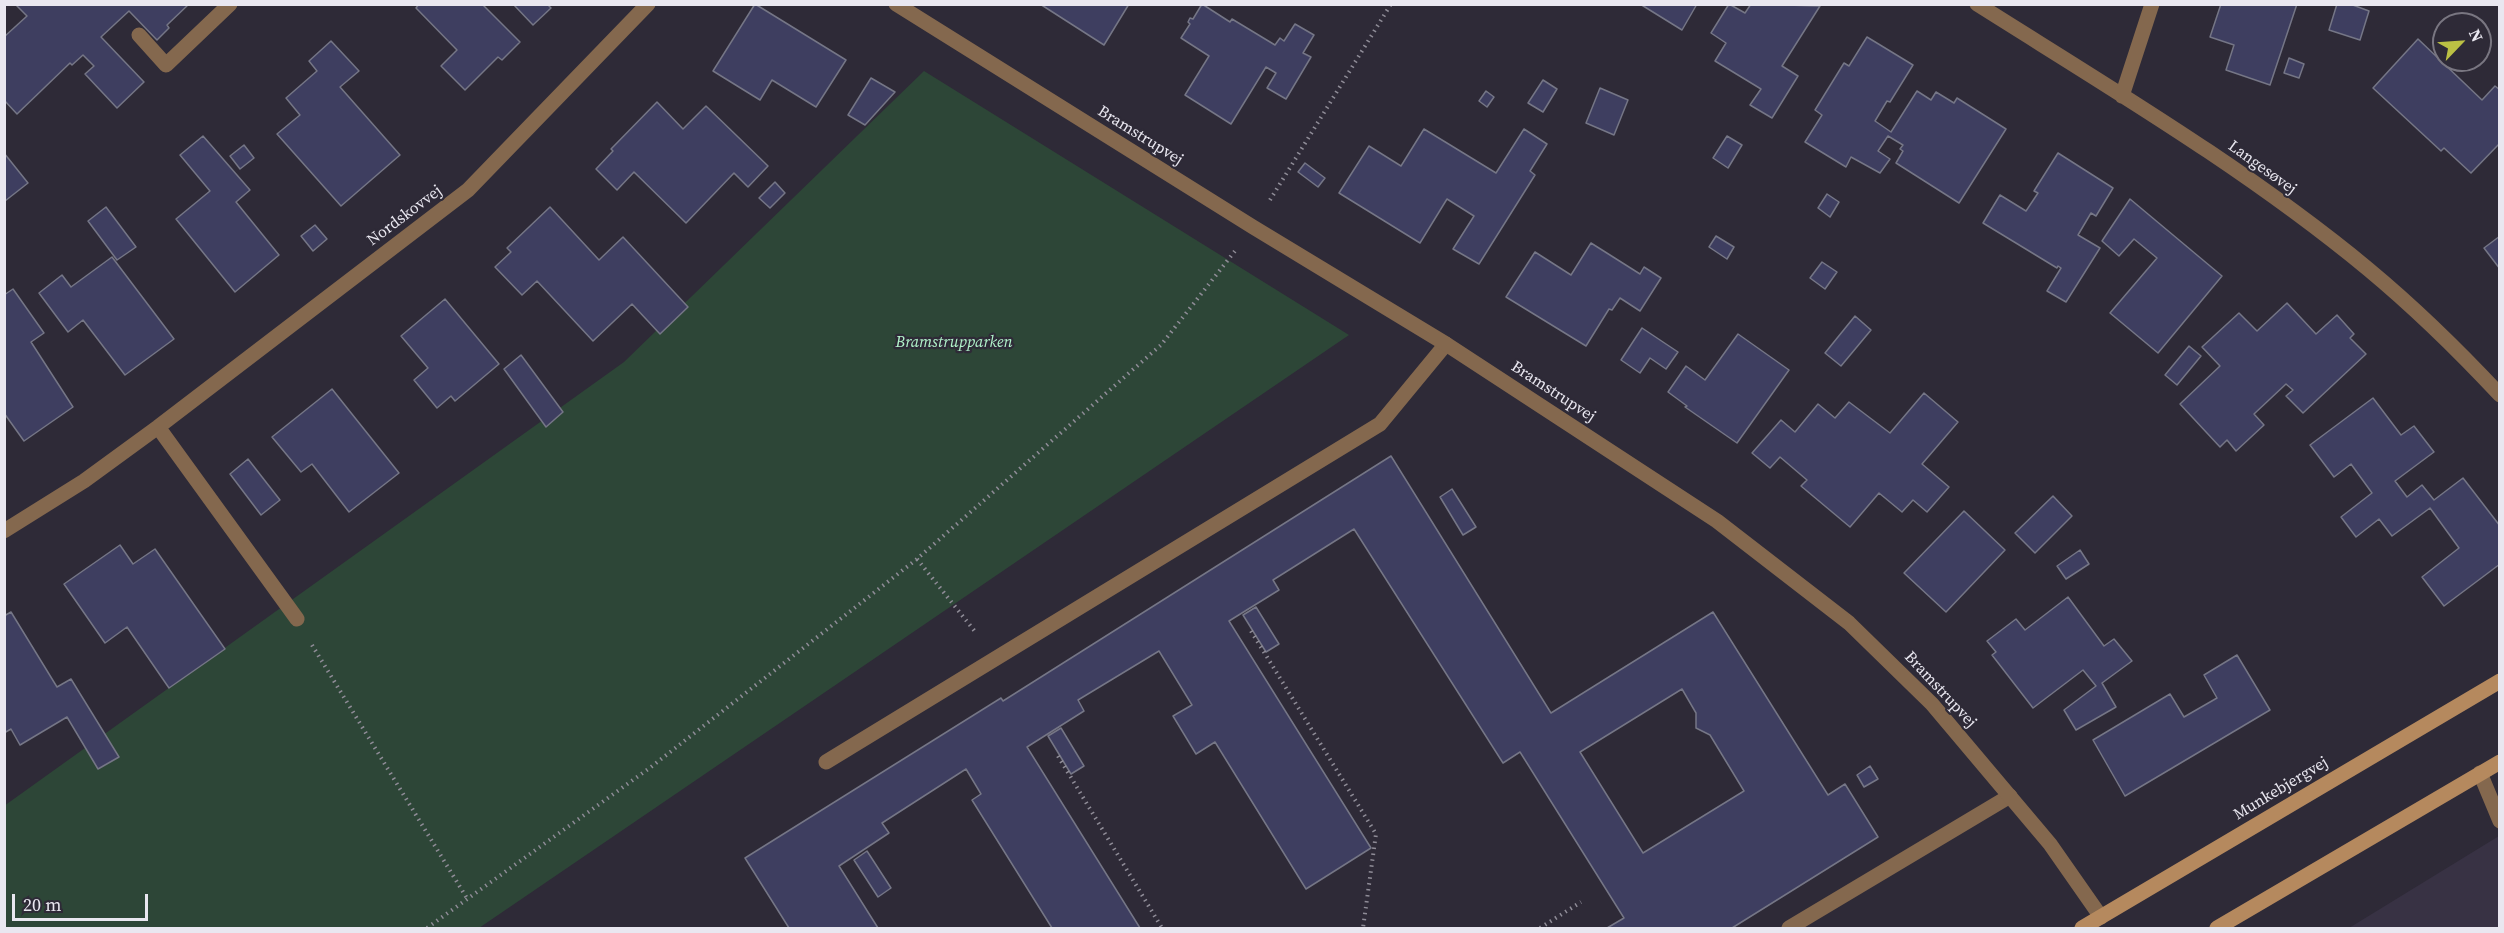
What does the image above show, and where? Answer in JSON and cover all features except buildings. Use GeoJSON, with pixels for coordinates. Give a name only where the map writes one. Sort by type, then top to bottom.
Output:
{"type":"FeatureCollection","features":[{"type":"Feature","properties":{"kind":"street"},"geometry":{"type":"LineString","coordinates":[[139,35],[166,65],[230,4]]}},
{"type":"Feature","properties":{"kind":"street","name":"Nordskovvej"},"geometry":{"type":"LineString","coordinates":[[4,531],[84,481],[158,428],[468,190],[648,4]]}},
{"type":"Feature","properties":{"kind":"street","name":"Bramstrupvej"},"geometry":{"type":"LineString","coordinates":[[896,4],[1253,227],[1446,344],[1717,521],[1849,623],[1932,704],[2050,844],[2101,917]]}},
{"type":"Feature","properties":{"kind":"street","name":"Langesøvej"},"geometry":{"type":"LineString","coordinates":[[1977,4],[2211,153],[2367,268],[2460,352],[2499,395]]}},
{"type":"Feature","properties":{"kind":"street"},"geometry":{"type":"LineString","coordinates":[[2122,96],[2152,4]]}},
{"type":"Feature","properties":{"kind":"street"},"geometry":{"type":"LineString","coordinates":[[826,762],[1380,424],[1446,344]]}},
{"type":"Feature","properties":{"kind":"street"},"geometry":{"type":"LineString","coordinates":[[158,428],[297,619]]}},
{"type":"Feature","properties":{"kind":"street","name":"Munkebjergvej"},"geometry":{"type":"LineString","coordinates":[[2082,928],[2499,681]]}},
{"type":"Feature","properties":{"kind":"street"},"geometry":{"type":"LineString","coordinates":[[2217,928],[2499,762]]}},
{"type":"Feature","properties":{"kind":"street"},"geometry":{"type":"LineString","coordinates":[[2480,773],[2499,821]]}},
{"type":"Feature","properties":{"kind":"street"},"geometry":{"type":"LineString","coordinates":[[1789,928],[2010,796]]}},
{"type":"Feature","properties":{"kind":"path"},"geometry":{"type":"LineString","coordinates":[[427,928],[651,767],[917,559],[1161,345],[1253,227],[1391,4]]}},
{"type":"Feature","properties":{"kind":"path"},"geometry":{"type":"LineString","coordinates":[[917,559],[996,658]]}},
{"type":"Feature","properties":{"kind":"path"},"geometry":{"type":"LineString","coordinates":[[297,619],[468,900]]}},
{"type":"Feature","properties":{"kind":"path"},"geometry":{"type":"LineString","coordinates":[[1251,631],[1376,834],[1363,928]]}},
{"type":"Feature","properties":{"kind":"path"},"geometry":{"type":"LineString","coordinates":[[1058,756],[1162,928]]}},
{"type":"Feature","properties":{"kind":"path"},"geometry":{"type":"LineString","coordinates":[[1540,928],[1581,902]]}},
{"type":"Feature","properties":{"kind":"shaded area"},"geometry":{"type":"Polygon","coordinates":[[[2499,836],[2499,928],[2349,928],[2499,836]]]}},
{"type":"Feature","properties":{"kind":"green space","name":"Bramstrupparken"},"geometry":{"type":"Polygon","coordinates":[[[924,71],[1349,335],[479,928],[5,928],[4,806],[624,362],[924,71]]]}}]}
